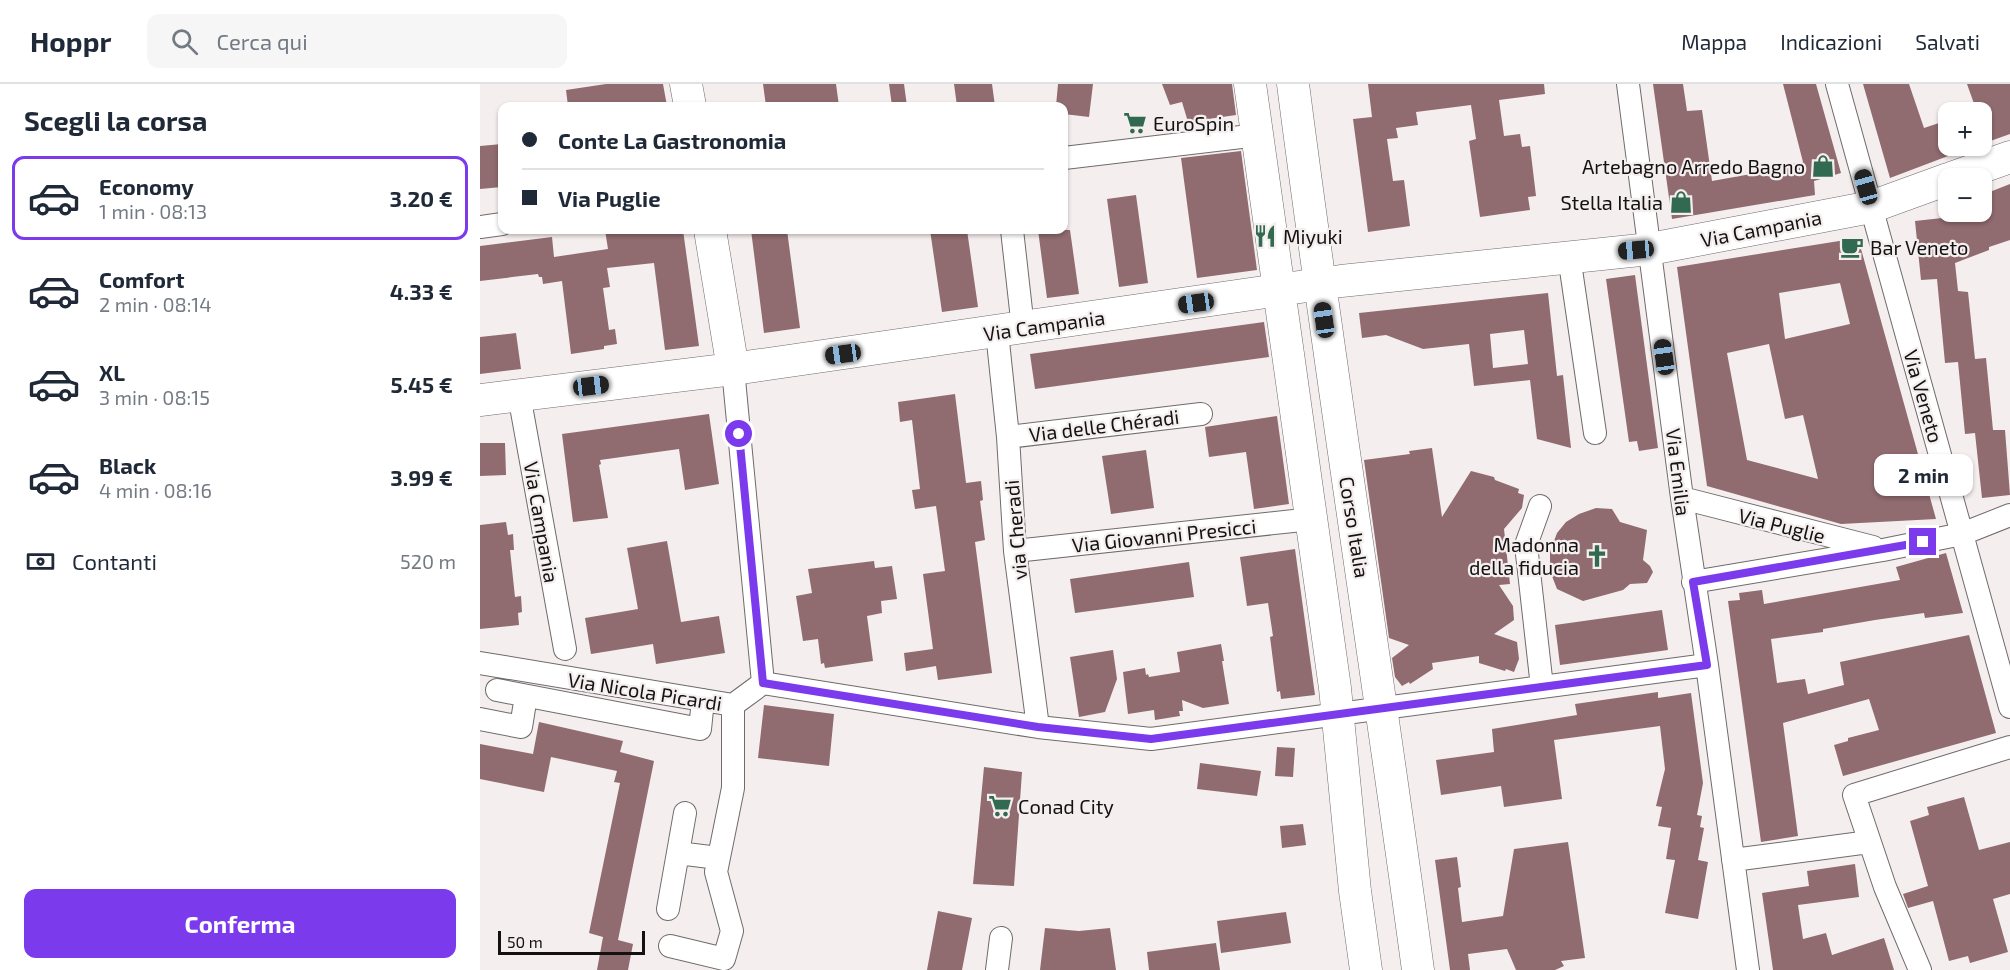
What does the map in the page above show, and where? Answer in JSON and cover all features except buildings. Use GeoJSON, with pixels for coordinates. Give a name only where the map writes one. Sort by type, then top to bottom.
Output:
{"type":"FeatureCollection","features":[{"type":"Feature","properties":{"kind":"street"},"geometry":{"type":"LineString","coordinates":[[686,84],[689,102]]}},
{"type":"Feature","properties":{"kind":"street","name":"Corso Italia"},"geometry":{"type":"LineString","coordinates":[[1250,84],[1338,714],[1355,891],[1366,970]]}},
{"type":"Feature","properties":{"kind":"street","name":"Corso Italia"},"geometry":{"type":"LineString","coordinates":[[1293,84],[1318,285],[1383,710],[1418,970]]}},
{"type":"Feature","properties":{"kind":"street","name":"Via Emilia"},"geometry":{"type":"LineString","coordinates":[[1628,84],[1693,582],[1707,665],[1748,970]]}},
{"type":"Feature","properties":{"kind":"street","name":"Via Veneto"},"geometry":{"type":"LineString","coordinates":[[1837,84],[2010,707]]}},
{"type":"Feature","properties":{"kind":"street"},"geometry":{"type":"LineString","coordinates":[[1068,158],[1258,135]]}},
{"type":"Feature","properties":{"kind":"street","name":"Via Campania"},"geometry":{"type":"LineString","coordinates":[[1980,168],[2010,157]]}},
{"type":"Feature","properties":{"kind":"street","name":"Via Campania"},"geometry":{"type":"LineString","coordinates":[[480,400],[733,369],[1318,285],[1650,249],[1871,207],[1938,183]]}},
{"type":"Feature","properties":{"kind":"street"},"geometry":{"type":"LineString","coordinates":[[480,227],[498,225]]}},
{"type":"Feature","properties":{"kind":"street"},"geometry":{"type":"LineString","coordinates":[[711,234],[733,369],[763,683],[1038,727],[1151,739],[1383,710],[1707,665]]}},
{"type":"Feature","properties":{"kind":"street","name":"via Cheradi"},"geometry":{"type":"LineString","coordinates":[[1012,234],[1008,436],[1015,551],[1038,727]]}},
{"type":"Feature","properties":{"kind":"street"},"geometry":{"type":"LineString","coordinates":[[1569,256],[1594,433]]}},
{"type":"Feature","properties":{"kind":"street","name":"Via Campania"},"geometry":{"type":"LineString","coordinates":[[519,395],[565,649]]}},
{"type":"Feature","properties":{"kind":"street","name":"Via delle Chéradi"},"geometry":{"type":"LineString","coordinates":[[1008,436],[1201,414]]}},
{"type":"Feature","properties":{"kind":"street","name":"Via Puglie"},"geometry":{"type":"LineString","coordinates":[[1682,498],[1883,550]]}},
{"type":"Feature","properties":{"kind":"street"},"geometry":{"type":"LineString","coordinates":[[1540,506],[1526,545],[1542,687]]}},
{"type":"Feature","properties":{"kind":"street","name":"Via Puglie"},"geometry":{"type":"LineString","coordinates":[[1693,582],[1883,550],[1962,534],[2010,515]]}},
{"type":"Feature","properties":{"kind":"street","name":"Via Giovanni Presicci"},"geometry":{"type":"LineString","coordinates":[[1015,551],[1312,519]]}},
{"type":"Feature","properties":{"kind":"street","name":"Via Nicola Picardi"},"geometry":{"type":"LineString","coordinates":[[480,663],[734,705],[763,683]]}},
{"type":"Feature","properties":{"kind":"street"},"geometry":{"type":"LineString","coordinates":[[497,690],[700,729],[704,700]]}},
{"type":"Feature","properties":{"kind":"street"},"geometry":{"type":"LineString","coordinates":[[480,719],[521,727],[526,696]]}},
{"type":"Feature","properties":{"kind":"street"},"geometry":{"type":"LineString","coordinates":[[670,946],[724,959],[732,931],[716,872],[733,788],[734,705]]}},
{"type":"Feature","properties":{"kind":"street"},"geometry":{"type":"LineString","coordinates":[[1920,970],[1869,842],[1854,795],[2010,747]]}},
{"type":"Feature","properties":{"kind":"street"},"geometry":{"type":"LineString","coordinates":[[668,909],[685,813]]}},
{"type":"Feature","properties":{"kind":"street"},"geometry":{"type":"LineString","coordinates":[[1734,860],[1869,842]]}},
{"type":"Feature","properties":{"kind":"street"},"geometry":{"type":"LineString","coordinates":[[678,854],[718,858]]}},
{"type":"Feature","properties":{"kind":"street"},"geometry":{"type":"LineString","coordinates":[[997,970],[1001,938]]}},
{"type":"Feature","properties":{"kind":"place","name":"EuroSpin"},"geometry":{"type":"Point","coordinates":[1135,123]}},
{"type":"Feature","properties":{"kind":"place","name":"Artebagno Arredo Bagno"},"geometry":{"type":"Point","coordinates":[1823,166]}},
{"type":"Feature","properties":{"kind":"place","name":"Stella Italia"},"geometry":{"type":"Point","coordinates":[1681,202]}},
{"type":"Feature","properties":{"kind":"place","name":"Miyuki"},"geometry":{"type":"Point","coordinates":[1265,236]}},
{"type":"Feature","properties":{"kind":"place","name":"Bar Veneto"},"geometry":{"type":"Point","coordinates":[1852,247]}},
{"type":"Feature","properties":{"kind":"place","name":"Madonna della fiducia"},"geometry":{"type":"Point","coordinates":[1597,556]}},
{"type":"Feature","properties":{"kind":"place","name":"Conad City"},"geometry":{"type":"Point","coordinates":[1000,806]}},
{"type":"Feature","properties":{"kind":"route"},"geometry":{"type":"LineString","coordinates":[[739,434],[763,683],[1038,727],[1151,739],[1383,710],[1707,665],[1693,582],[1923,542]]}}]}
